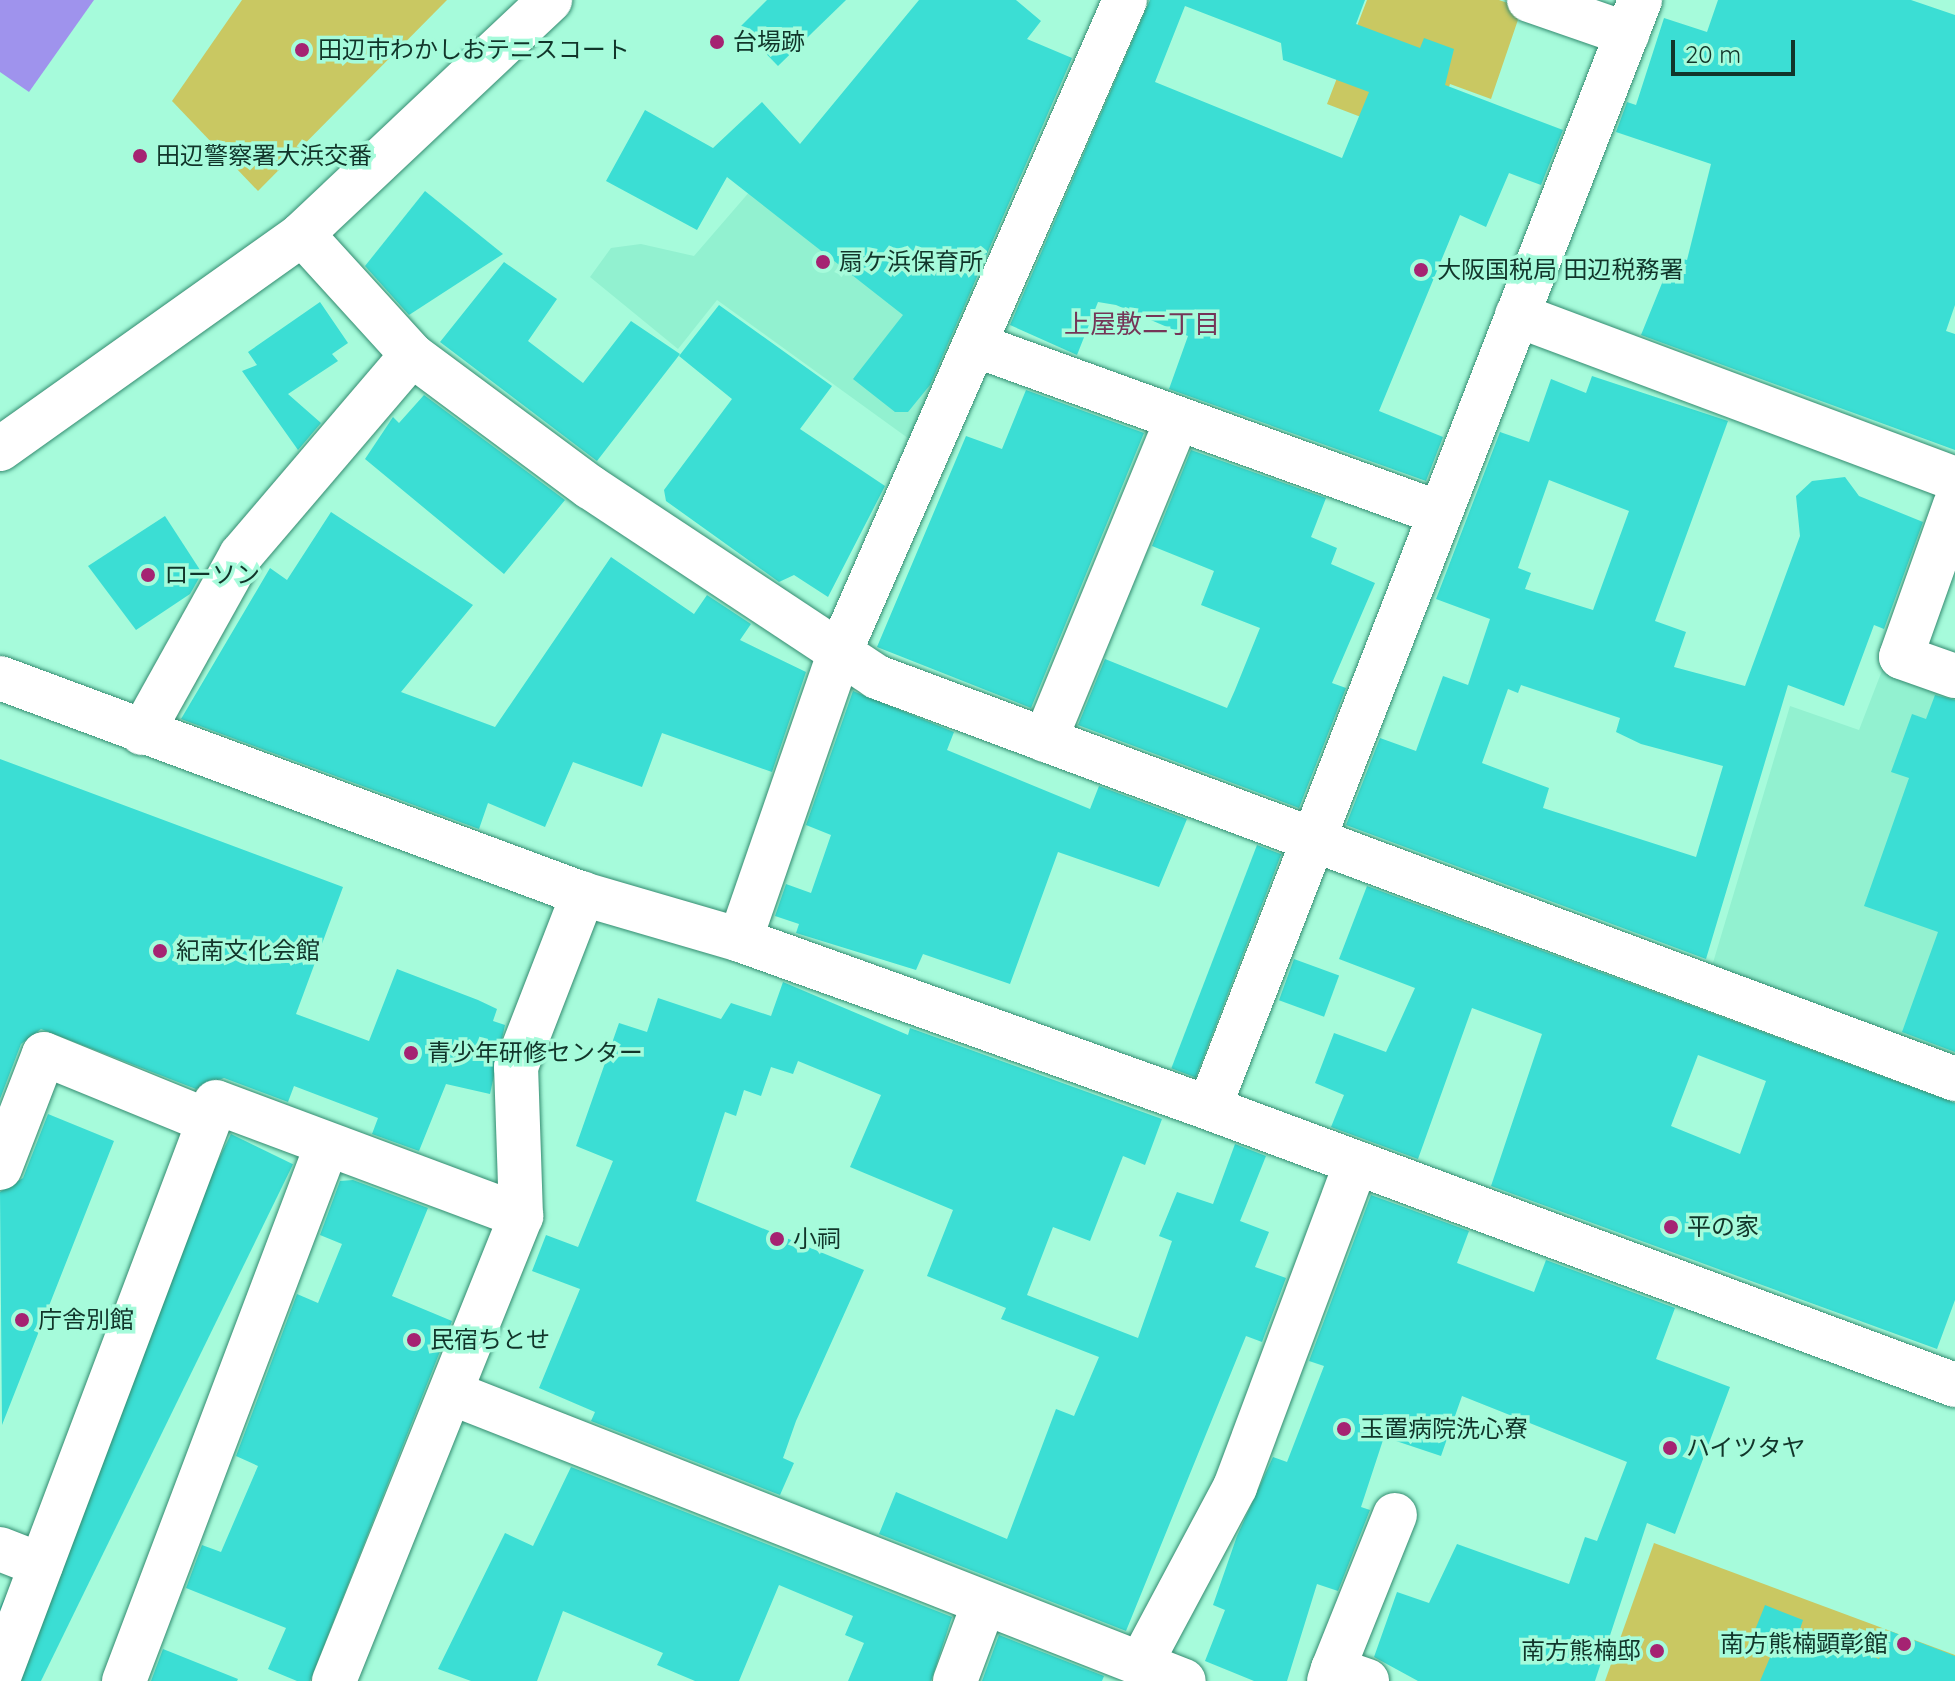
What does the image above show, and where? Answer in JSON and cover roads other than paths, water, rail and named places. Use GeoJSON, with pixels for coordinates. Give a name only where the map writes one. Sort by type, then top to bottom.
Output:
{"type":"FeatureCollection","features":[{"type":"Feature","properties":{"kind":"street"},"geometry":{"type":"LineString","coordinates":[[0,449],[302,234],[550,0]]}},
{"type":"Feature","properties":{"kind":"street"},"geometry":{"type":"LineString","coordinates":[[740,940],[839,654],[1125,0]]}},
{"type":"Feature","properties":{"kind":"street"},"geometry":{"type":"LineString","coordinates":[[1209,1108],[1634,17],[1529,0]]}},
{"type":"Feature","properties":{"kind":"street"},"geometry":{"type":"LineString","coordinates":[[302,234],[412,355],[590,487],[877,677],[1955,1079]]}},
{"type":"Feature","properties":{"kind":"street"},"geometry":{"type":"LineString","coordinates":[[1517,315],[1955,479]]}},
{"type":"Feature","properties":{"kind":"street"},"geometry":{"type":"LineString","coordinates":[[975,345],[1440,513]]}},
{"type":"Feature","properties":{"kind":"street"},"geometry":{"type":"LineString","coordinates":[[142,733],[241,555],[412,355]]}},
{"type":"Feature","properties":{"kind":"street"},"geometry":{"type":"LineString","coordinates":[[1045,740],[1177,419]]}},
{"type":"Feature","properties":{"kind":"street"},"geometry":{"type":"LineString","coordinates":[[1955,505],[1901,657],[1955,676]]}},
{"type":"Feature","properties":{"kind":"street"},"geometry":{"type":"LineString","coordinates":[[0,678],[583,894],[740,940],[1209,1108],[1955,1385]]}},
{"type":"Feature","properties":{"kind":"street"},"geometry":{"type":"LineString","coordinates":[[334,1681],[454,1394],[521,1216],[516,1067],[583,894]]}},
{"type":"Feature","properties":{"kind":"street"},"geometry":{"type":"LineString","coordinates":[[0,1168],[44,1054],[208,1121]]}},
{"type":"Feature","properties":{"kind":"street"},"geometry":{"type":"LineString","coordinates":[[0,1674],[216,1102],[521,1216]]}},
{"type":"Feature","properties":{"kind":"street"},"geometry":{"type":"LineString","coordinates":[[124,1681],[327,1145]]}},
{"type":"Feature","properties":{"kind":"street"},"geometry":{"type":"LineString","coordinates":[[1141,1663],[1235,1487],[1356,1163]]}},
{"type":"Feature","properties":{"kind":"street"},"geometry":{"type":"LineString","coordinates":[[454,1394],[983,1606],[1184,1681]]}},
{"type":"Feature","properties":{"kind":"street"},"geometry":{"type":"LineString","coordinates":[[1343,1677],[1395,1515]]}},
{"type":"Feature","properties":{"kind":"street"},"geometry":{"type":"LineString","coordinates":[[0,1549],[41,1565]]}},
{"type":"Feature","properties":{"kind":"street"},"geometry":{"type":"LineString","coordinates":[[955,1681],[983,1606]]}},
{"type":"Feature","properties":{"kind":"place","name":"台場跡"},"geometry":{"type":"Point","coordinates":[717,42]}},
{"type":"Feature","properties":{"kind":"place","name":"田辺市わかしおテニスコート"},"geometry":{"type":"Point","coordinates":[302,50]}},
{"type":"Feature","properties":{"kind":"place","name":"田辺警察署大浜交番"},"geometry":{"type":"Point","coordinates":[140,156]}},
{"type":"Feature","properties":{"kind":"place","name":"扇ケ浜保育所"},"geometry":{"type":"Point","coordinates":[823,262]}},
{"type":"Feature","properties":{"kind":"place","name":"大阪国税局 田辺税務署"},"geometry":{"type":"Point","coordinates":[1421,270]}},
{"type":"Feature","properties":{"kind":"place","name":"ローソン"},"geometry":{"type":"Point","coordinates":[148,575]}},
{"type":"Feature","properties":{"kind":"place","name":"紀南文化会館"},"geometry":{"type":"Point","coordinates":[160,951]}},
{"type":"Feature","properties":{"kind":"place","name":"青少年研修センター"},"geometry":{"type":"Point","coordinates":[411,1053]}},
{"type":"Feature","properties":{"kind":"place","name":"平の家"},"geometry":{"type":"Point","coordinates":[1671,1227]}},
{"type":"Feature","properties":{"kind":"place","name":"小祠"},"geometry":{"type":"Point","coordinates":[777,1239]}},
{"type":"Feature","properties":{"kind":"place","name":"庁舎別館"},"geometry":{"type":"Point","coordinates":[22,1320]}},
{"type":"Feature","properties":{"kind":"place","name":"民宿ちとせ"},"geometry":{"type":"Point","coordinates":[414,1340]}},
{"type":"Feature","properties":{"kind":"place","name":"玉置病院洗心寮"},"geometry":{"type":"Point","coordinates":[1344,1429]}},
{"type":"Feature","properties":{"kind":"place","name":"ハイツタヤ"},"geometry":{"type":"Point","coordinates":[1670,1448]}},
{"type":"Feature","properties":{"kind":"place","name":"南方熊楠顕彰館"},"geometry":{"type":"Point","coordinates":[1904,1644]}},
{"type":"Feature","properties":{"kind":"place","name":"南方熊楠邸"},"geometry":{"type":"Point","coordinates":[1657,1651]}},
{"type":"Feature","properties":{"kind":"district","name":"上屋敷二丁目"},"geometry":{"type":"Point","coordinates":[1142,324]}}]}
